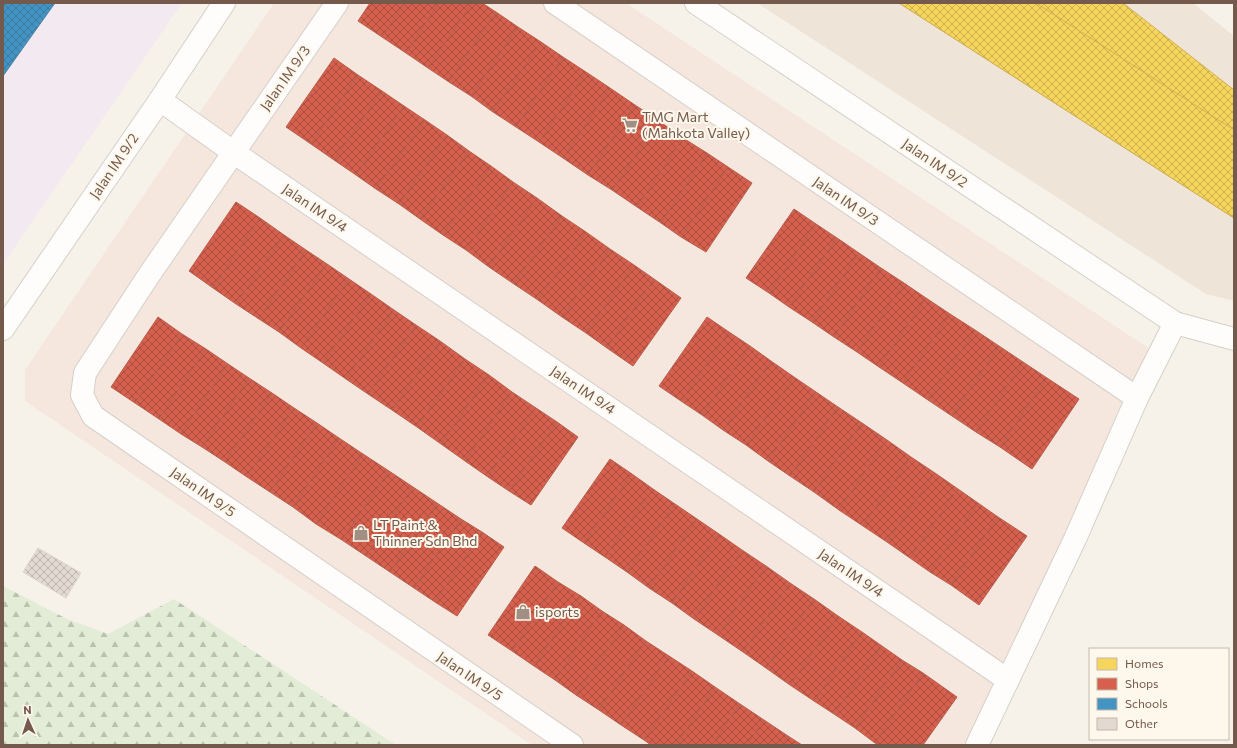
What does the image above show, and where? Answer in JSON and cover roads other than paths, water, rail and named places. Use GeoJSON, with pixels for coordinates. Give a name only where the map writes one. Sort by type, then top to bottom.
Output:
{"type":"FeatureCollection","features":[{"type":"Feature","properties":{"kind":"street","name":"Jalan IM 9/2"},"geometry":{"type":"LineString","coordinates":[[3,329],[160,100],[224,3]]}},
{"type":"Feature","properties":{"kind":"street","name":"Jalan IM 9/3"},"geometry":{"type":"LineString","coordinates":[[233,152],[337,3]]}},
{"type":"Feature","properties":{"kind":"street","name":"Jalan IM 9/3"},"geometry":{"type":"LineString","coordinates":[[555,3],[1137,398]]}},
{"type":"Feature","properties":{"kind":"street","name":"Jalan IM 9/2"},"geometry":{"type":"LineString","coordinates":[[696,3],[1175,323],[1234,339]]}},
{"type":"Feature","properties":{"kind":"street","name":"Jalan IM 9/4"},"geometry":{"type":"LineString","coordinates":[[160,100],[233,152],[1008,680]]}},
{"type":"Feature","properties":{"kind":"street","name":"Jalan IM 9/5"},"geometry":{"type":"LineString","coordinates":[[233,152],[149,275],[84,374],[82,394],[93,416],[449,662],[572,745]]}},
{"type":"Feature","properties":{"kind":"street"},"geometry":{"type":"LineString","coordinates":[[977,745],[1075,539],[1137,398],[1175,323]]}},
{"type":"Feature","properties":{"kind":"place","name":"TMG Mart (Mahkota Valley)"},"geometry":{"type":"Point","coordinates":[630,125]}},
{"type":"Feature","properties":{"kind":"place","name":"LT Paint & Thinner Sdn Bhd"},"geometry":{"type":"Point","coordinates":[361,533]}},
{"type":"Feature","properties":{"kind":"place","name":"isports"},"geometry":{"type":"Point","coordinates":[523,612]}}]}
